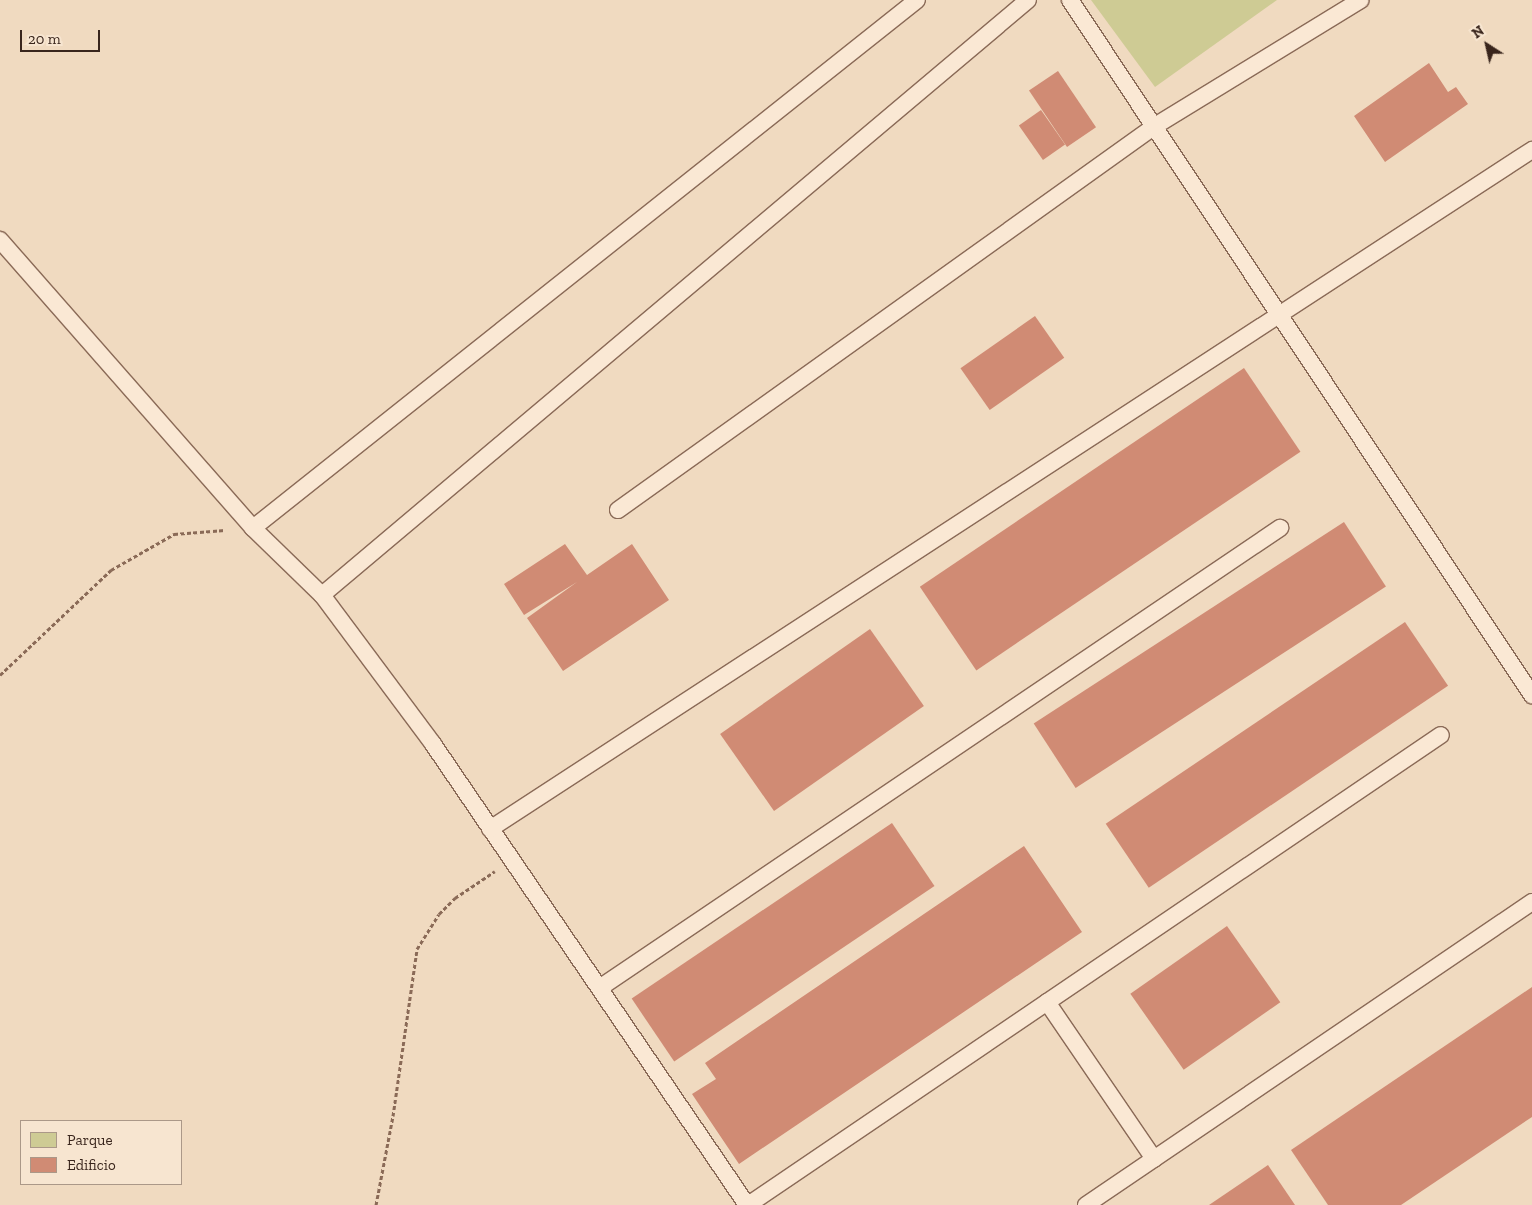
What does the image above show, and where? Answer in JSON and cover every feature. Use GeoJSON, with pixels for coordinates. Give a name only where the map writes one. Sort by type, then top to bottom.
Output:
{"type":"FeatureCollection","features":[{"type":"Feature","properties":{"kind":"lane"},"geometry":{"type":"LineString","coordinates":[[253,528],[916,0]]}},
{"type":"Feature","properties":{"kind":"lane"},"geometry":{"type":"LineString","coordinates":[[322,595],[1028,0]]}},
{"type":"Feature","properties":{"kind":"lane"},"geometry":{"type":"LineString","coordinates":[[1070,0],[1532,694]]}},
{"type":"Feature","properties":{"kind":"lane"},"geometry":{"type":"LineString","coordinates":[[618,510],[1155,126],[1361,0]]}},
{"type":"Feature","properties":{"kind":"lane"},"geometry":{"type":"LineString","coordinates":[[490,829],[1532,150]]}},
{"type":"Feature","properties":{"kind":"lane"},"geometry":{"type":"LineString","coordinates":[[0,240],[253,528],[322,595],[433,744],[513,863],[601,987],[748,1205],[1441,735]]}},
{"type":"Feature","properties":{"kind":"lane"},"geometry":{"type":"LineString","coordinates":[[601,987],[1280,528]]}},
{"type":"Feature","properties":{"kind":"lane"},"geometry":{"type":"LineString","coordinates":[[1086,1205],[1532,902]]}},
{"type":"Feature","properties":{"kind":"lane"},"geometry":{"type":"LineString","coordinates":[[1047,1002],[1154,1159]]}},
{"type":"Feature","properties":{"kind":"path"},"geometry":{"type":"LineString","coordinates":[[0,675],[111,570],[174,534],[253,528]]}},
{"type":"Feature","properties":{"kind":"path"},"geometry":{"type":"LineString","coordinates":[[376,1205],[394,1116],[417,949],[440,914],[455,898],[472,884],[513,863]]}},
{"type":"Feature","properties":{"kind":"green space"},"geometry":{"type":"Polygon","coordinates":[[[1091,0],[1277,0],[1155,87],[1091,0]]]}},
{"type":"Feature","properties":{"kind":"building"},"geometry":{"type":"Polygon","coordinates":[[[1429,63],[1448,92],[1456,87],[1468,104],[1385,162],[1354,116],[1429,63]]]}},
{"type":"Feature","properties":{"kind":"building"},"geometry":{"type":"Polygon","coordinates":[[[1058,71],[1096,127],[1067,147],[1029,91],[1058,71]]]}},
{"type":"Feature","properties":{"kind":"building"},"geometry":{"type":"Polygon","coordinates":[[[1041,110],[1065,144],[1043,160],[1019,125],[1041,110]]]}},
{"type":"Feature","properties":{"kind":"building"},"geometry":{"type":"Polygon","coordinates":[[[1035,316],[1064,358],[990,410],[960,368],[1035,316]]]}},
{"type":"Feature","properties":{"kind":"building"},"geometry":{"type":"Polygon","coordinates":[[[1244,368],[1300,452],[976,670],[920,587],[1244,368]]]}},
{"type":"Feature","properties":{"kind":"building"},"geometry":{"type":"Polygon","coordinates":[[[1344,522],[1386,587],[1076,788],[1034,724],[1344,522]]]}},
{"type":"Feature","properties":{"kind":"building"},"geometry":{"type":"Polygon","coordinates":[[[565,544],[587,575],[632,544],[669,600],[563,671],[527,618],[577,582],[524,615],[504,584],[565,544]]]}},
{"type":"Feature","properties":{"kind":"building"},"geometry":{"type":"Polygon","coordinates":[[[1405,622],[1448,686],[1149,888],[1106,824],[1405,622]]]}},
{"type":"Feature","properties":{"kind":"building"},"geometry":{"type":"Polygon","coordinates":[[[870,629],[924,706],[774,811],[720,734],[870,629]]]}},
{"type":"Feature","properties":{"kind":"building"},"geometry":{"type":"Polygon","coordinates":[[[892,823],[934,886],[674,1062],[632,999],[892,823]]]}},
{"type":"Feature","properties":{"kind":"building"},"geometry":{"type":"Polygon","coordinates":[[[1024,846],[1082,932],[739,1164],[692,1094],[716,1079],[705,1063],[1024,846]]]}},
{"type":"Feature","properties":{"kind":"building"},"geometry":{"type":"Polygon","coordinates":[[[1227,926],[1280,1002],[1184,1070],[1130,994],[1227,926]]]}},
{"type":"Feature","properties":{"kind":"building"},"geometry":{"type":"Polygon","coordinates":[[[1532,987],[1532,1117],[1401,1205],[1328,1205],[1291,1150],[1532,987]]]}},
{"type":"Feature","properties":{"kind":"building"},"geometry":{"type":"Polygon","coordinates":[[[1268,1165],[1295,1205],[1209,1205],[1268,1165]]]}}]}
